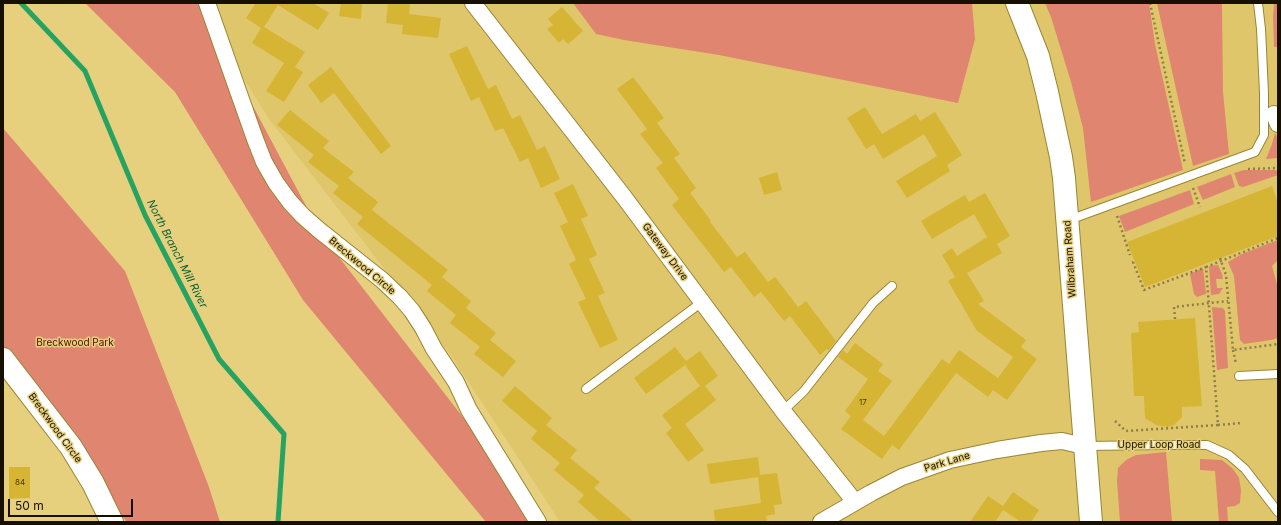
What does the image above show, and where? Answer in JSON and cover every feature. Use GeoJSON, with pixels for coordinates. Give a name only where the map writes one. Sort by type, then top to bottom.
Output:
{"type":"FeatureCollection","features":[{"type":"Feature","properties":{"kind":"main road","name":"Wilbraham Road"},"geometry":{"type":"LineString","coordinates":[[1017,3],[1038,56],[1061,157],[1091,522]]}},
{"type":"Feature","properties":{"kind":"main road","name":"Breckwood Circle"},"geometry":{"type":"LineString","coordinates":[[3,359],[71,447],[93,483],[112,522]]}},
{"type":"Feature","properties":{"kind":"street","name":"Breckwood Circle"},"geometry":{"type":"LineString","coordinates":[[207,3],[255,139],[264,162],[276,183],[286,198],[303,216],[382,280],[412,311],[434,349],[456,382],[469,410],[538,522]]}},
{"type":"Feature","properties":{"kind":"street","name":"Gateway Drive"},"geometry":{"type":"LineString","coordinates":[[473,3],[624,197],[783,411],[855,502]]}},
{"type":"Feature","properties":{"kind":"street","name":"Park Lane"},"geometry":{"type":"LineString","coordinates":[[821,522],[886,485],[934,465],[973,454],[1020,446],[1062,442],[1084,446]]}},
{"type":"Feature","properties":{"kind":"lane"},"geometry":{"type":"LineString","coordinates":[[1067,221],[1255,152],[1264,135],[1264,93],[1261,29],[1258,3]]}},
{"type":"Feature","properties":{"kind":"lane"},"geometry":{"type":"LineString","coordinates":[[783,411],[804,391],[873,303],[892,286]]}},
{"type":"Feature","properties":{"kind":"lane"},"geometry":{"type":"LineString","coordinates":[[586,389],[702,302]]}},
{"type":"Feature","properties":{"kind":"lane"},"geometry":{"type":"LineString","coordinates":[[1239,376],[1278,374]]}},
{"type":"Feature","properties":{"kind":"lane","name":"Upper Loop Road"},"geometry":{"type":"LineString","coordinates":[[1084,446],[1207,446],[1230,455],[1245,468],[1278,512]]}},
{"type":"Feature","properties":{"kind":"path"},"geometry":{"type":"LineString","coordinates":[[1150,3],[1186,169]]}},
{"type":"Feature","properties":{"kind":"path"},"geometry":{"type":"LineString","coordinates":[[1244,169],[1278,168]]}},
{"type":"Feature","properties":{"kind":"path"},"geometry":{"type":"LineString","coordinates":[[1186,190],[1200,185]]}},
{"type":"Feature","properties":{"kind":"path"},"geometry":{"type":"LineString","coordinates":[[1193,188],[1200,207]]}},
{"type":"Feature","properties":{"kind":"path"},"geometry":{"type":"LineString","coordinates":[[1117,216],[1130,255]]}},
{"type":"Feature","properties":{"kind":"path"},"geometry":{"type":"LineString","coordinates":[[1135,261],[1134,262],[1144,290],[1278,238]]}},
{"type":"Feature","properties":{"kind":"path"},"geometry":{"type":"LineString","coordinates":[[1220,260],[1226,275],[1233,350],[1278,344]]}},
{"type":"Feature","properties":{"kind":"path"},"geometry":{"type":"LineString","coordinates":[[1206,267],[1218,425]]}},
{"type":"Feature","properties":{"kind":"path"},"geometry":{"type":"LineString","coordinates":[[1175,319],[1174,307],[1228,301]]}},
{"type":"Feature","properties":{"kind":"path"},"geometry":{"type":"LineString","coordinates":[[1115,421],[1126,431],[1242,423]]}},
{"type":"Feature","properties":{"kind":"path"},"geometry":{"type":"LineString","coordinates":[[1166,428],[1167,435]]}},
{"type":"Feature","properties":{"kind":"shaded area"},"geometry":{"type":"Polygon","coordinates":[[[196,3],[1278,3],[1278,522],[560,522],[452,357],[269,119],[196,3]]]}},
{"type":"Feature","properties":{"kind":"green space"},"geometry":{"type":"Polygon","coordinates":[[[85,3],[198,3],[321,234],[544,522],[486,522],[303,300],[175,92],[85,3]]]}},
{"type":"Feature","properties":{"kind":"green space"},"geometry":{"type":"Polygon","coordinates":[[[573,3],[972,3],[975,39],[958,103],[719,55],[624,40],[596,34],[573,3]]]}},
{"type":"Feature","properties":{"kind":"green space"},"geometry":{"type":"Polygon","coordinates":[[[1045,3],[1149,3],[1155,44],[1183,170],[1091,202],[1083,128],[1071,82],[1051,17],[1045,3]]]}},
{"type":"Feature","properties":{"kind":"green space"},"geometry":{"type":"Polygon","coordinates":[[[1157,3],[1222,3],[1223,92],[1229,154],[1193,166],[1157,3]]]}},
{"type":"Feature","properties":{"kind":"green space"},"geometry":{"type":"Polygon","coordinates":[[[1274,3],[1278,3],[1278,47],[1274,47],[1274,3]]]}},
{"type":"Feature","properties":{"kind":"green space","name":"Breckwood Park"},"geometry":{"type":"Polygon","coordinates":[[[3,128],[125,271],[209,487],[220,522],[127,522],[3,367],[3,128]]]}},
{"type":"Feature","properties":{"kind":"green space"},"geometry":{"type":"Polygon","coordinates":[[[1275,133],[1278,139],[1278,158],[1266,159],[1272,144],[1275,133]]]}},
{"type":"Feature","properties":{"kind":"green space"},"geometry":{"type":"Polygon","coordinates":[[[1244,170],[1275,170],[1278,171],[1278,175],[1243,187],[1239,186],[1234,173],[1244,170]]]}},
{"type":"Feature","properties":{"kind":"green space"},"geometry":{"type":"Polygon","coordinates":[[[1231,174],[1235,187],[1203,200],[1197,187],[1231,174]]]}},
{"type":"Feature","properties":{"kind":"green space"},"geometry":{"type":"Polygon","coordinates":[[[1190,190],[1194,204],[1125,232],[1119,216],[1190,190]]]}},
{"type":"Feature","properties":{"kind":"green space"},"geometry":{"type":"Polygon","coordinates":[[[1278,240],[1278,260],[1272,266],[1278,285],[1278,338],[1244,344],[1240,340],[1234,276],[1228,262],[1242,254],[1278,240]]]}},
{"type":"Feature","properties":{"kind":"green space"},"geometry":{"type":"Polygon","coordinates":[[[1218,265],[1223,279],[1216,279],[1217,288],[1223,288],[1219,294],[1211,295],[1209,266],[1218,265]]]}},
{"type":"Feature","properties":{"kind":"green space"},"geometry":{"type":"Polygon","coordinates":[[[1203,268],[1206,294],[1197,297],[1194,294],[1190,274],[1203,268]]]}},
{"type":"Feature","properties":{"kind":"green space"},"geometry":{"type":"Polygon","coordinates":[[[1212,307],[1223,308],[1225,311],[1228,368],[1217,370],[1212,307]]]}},
{"type":"Feature","properties":{"kind":"green space"},"geometry":{"type":"Polygon","coordinates":[[[1166,452],[1172,522],[1120,522],[1117,481],[1118,468],[1126,460],[1136,455],[1166,452]]]}},
{"type":"Feature","properties":{"kind":"green space"},"geometry":{"type":"Polygon","coordinates":[[[1200,459],[1222,460],[1233,469],[1239,478],[1241,490],[1240,503],[1235,506],[1227,507],[1228,522],[1219,522],[1215,471],[1200,470],[1200,459]]]}},
{"type":"Feature","properties":{"kind":"building"},"geometry":{"type":"Polygon","coordinates":[[[256,3],[313,3],[329,13],[318,30],[278,5],[264,27],[305,52],[295,67],[303,72],[284,102],[266,91],[284,63],[252,43],[261,28],[246,18],[256,3]]]}},
{"type":"Feature","properties":{"kind":"building"},"geometry":{"type":"Polygon","coordinates":[[[341,3],[362,3],[361,19],[339,16],[341,3]]]}},
{"type":"Feature","properties":{"kind":"building"},"geometry":{"type":"Polygon","coordinates":[[[388,3],[410,3],[409,14],[441,18],[438,38],[402,34],[403,25],[386,23],[388,3]]]}},
{"type":"Feature","properties":{"kind":"building"},"geometry":{"type":"Polygon","coordinates":[[[562,7],[583,31],[568,44],[563,39],[559,43],[547,29],[553,25],[548,19],[562,7]]]}},
{"type":"Feature","properties":{"kind":"building"},"geometry":{"type":"Polygon","coordinates":[[[467,46],[488,89],[496,85],[512,119],[520,115],[537,150],[545,146],[560,179],[541,188],[528,158],[520,162],[503,128],[495,131],[479,97],[471,101],[449,54],[467,46]]]}},
{"type":"Feature","properties":{"kind":"building"},"geometry":{"type":"Polygon","coordinates":[[[331,67],[391,146],[381,154],[334,93],[321,103],[308,85],[331,67]]]}},
{"type":"Feature","properties":{"kind":"building"},"geometry":{"type":"Polygon","coordinates":[[[633,77],[664,118],[657,123],[680,154],[674,158],[696,188],[690,193],[711,221],[710,222],[737,257],[745,252],[768,282],[775,277],[798,307],[806,301],[836,341],[829,350],[827,349],[820,355],[790,316],[784,321],[761,292],[754,297],[731,267],[724,272],[672,205],[679,199],[656,168],[663,163],[640,134],[647,129],[617,89],[633,77]]]}},
{"type":"Feature","properties":{"kind":"building"},"geometry":{"type":"Polygon","coordinates":[[[865,107],[882,134],[916,114],[920,121],[935,112],[962,155],[947,165],[950,171],[907,198],[896,181],[937,156],[924,134],[883,159],[874,144],[866,149],[847,118],[865,107]]]}},
{"type":"Feature","properties":{"kind":"building"},"geometry":{"type":"Polygon","coordinates":[[[290,110],[329,141],[323,148],[354,172],[348,178],[378,202],[372,210],[448,270],[442,277],[471,301],[466,308],[496,333],[490,340],[516,361],[503,377],[474,354],[480,347],[450,323],[456,315],[427,291],[432,285],[357,224],[363,217],[333,193],[339,186],[308,162],[314,155],[277,125],[290,110]]]}},
{"type":"Feature","properties":{"kind":"building"},"geometry":{"type":"Polygon","coordinates":[[[777,172],[782,190],[764,195],[759,178],[777,172]]]}},
{"type":"Feature","properties":{"kind":"building"},"geometry":{"type":"Polygon","coordinates":[[[573,184],[588,216],[581,219],[597,255],[589,259],[605,293],[598,296],[618,340],[600,348],[578,302],[586,299],[569,264],[576,260],[560,226],[568,222],[554,193],[573,184]]]}},
{"type":"Feature","properties":{"kind":"building"},"geometry":{"type":"Polygon","coordinates":[[[1272,186],[1278,203],[1278,236],[1145,287],[1127,242],[1272,186]]]}},
{"type":"Feature","properties":{"kind":"building"},"geometry":{"type":"Polygon","coordinates":[[[985,193],[1010,236],[997,244],[1002,253],[967,273],[984,301],[978,304],[1026,340],[1021,347],[1037,359],[1007,400],[993,390],[988,397],[956,373],[899,450],[892,445],[882,459],[841,429],[851,416],[845,411],[868,379],[838,357],[843,350],[847,354],[855,343],[883,364],[878,371],[892,381],[863,420],[884,436],[942,359],[949,364],[959,350],[998,378],[1014,356],[1013,357],[977,331],[948,281],[955,277],[942,255],[952,248],[957,256],[987,237],[974,214],[932,239],[921,221],[965,195],[969,202],[985,193]]]}},
{"type":"Feature","properties":{"kind":"building"},"geometry":{"type":"Polygon","coordinates":[[[1195,318],[1202,406],[1182,407],[1182,417],[1174,425],[1167,427],[1156,425],[1145,418],[1144,396],[1134,396],[1131,333],[1139,332],[1138,322],[1195,318]]]}},
{"type":"Feature","properties":{"kind":"building"},"geometry":{"type":"Polygon","coordinates":[[[675,347],[686,361],[700,351],[718,376],[705,386],[716,400],[685,424],[704,450],[688,462],[666,433],[672,428],[662,415],[700,386],[685,365],[646,394],[634,378],[675,347]]]}},
{"type":"Feature","properties":{"kind":"building"},"geometry":{"type":"Polygon","coordinates":[[[515,386],[552,418],[546,425],[577,450],[570,458],[600,482],[594,488],[634,522],[601,522],[578,502],[584,495],[554,470],[560,463],[531,439],[537,431],[502,401],[515,386]]]}},
{"type":"Feature","properties":{"kind":"building"},"geometry":{"type":"Polygon","coordinates":[[[758,457],[760,475],[777,473],[782,504],[774,505],[775,514],[766,516],[767,522],[715,522],[714,510],[761,503],[758,477],[710,484],[707,464],[758,457]]]}},
{"type":"Feature","properties":{"kind":"building"},"geometry":{"type":"Polygon","coordinates":[[[9,467],[30,467],[30,498],[9,499],[9,467]]]}},
{"type":"Feature","properties":{"kind":"building"},"geometry":{"type":"Polygon","coordinates":[[[1013,492],[1039,510],[1031,522],[1021,522],[1003,510],[995,522],[970,522],[988,496],[1003,506],[1013,492]]]}},
{"type":"Feature","properties":{"kind":"waterway","name":"North Branch Mill River"},"geometry":{"type":"LineString","coordinates":[[21,3],[85,71],[145,215],[219,359],[284,434],[278,522]]}}]}
